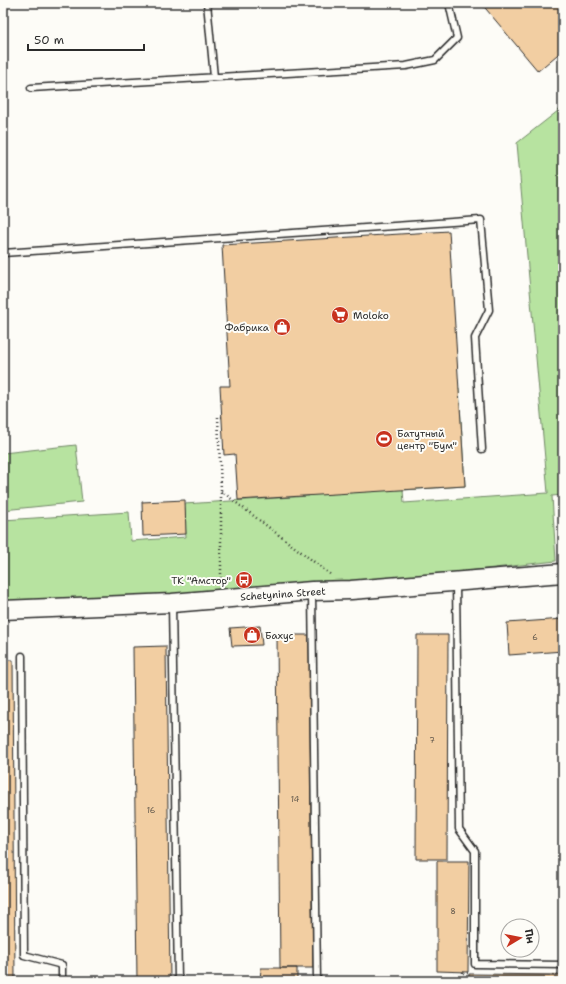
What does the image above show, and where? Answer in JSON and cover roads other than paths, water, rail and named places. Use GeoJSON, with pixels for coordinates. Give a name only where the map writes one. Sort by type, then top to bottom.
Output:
{"type":"FeatureCollection","features":[{"type":"Feature","properties":{"kind":"street","name":"Schetynina Street"},"geometry":{"type":"LineString","coordinates":[[3,610],[172,603],[312,591],[351,590],[563,573]]}},
{"type":"Feature","properties":{"kind":"lane"},"geometry":{"type":"LineString","coordinates":[[207,3],[214,77]]}},
{"type":"Feature","properties":{"kind":"lane"},"geometry":{"type":"LineString","coordinates":[[31,88],[406,66],[435,60],[456,38],[449,3]]}},
{"type":"Feature","properties":{"kind":"lane"},"geometry":{"type":"LineString","coordinates":[[3,253],[481,220],[489,310],[475,338],[482,449]]}},
{"type":"Feature","properties":{"kind":"lane"},"geometry":{"type":"LineString","coordinates":[[456,581],[459,829],[475,851],[475,964],[563,965]]}},
{"type":"Feature","properties":{"kind":"lane"},"geometry":{"type":"LineString","coordinates":[[312,591],[317,981]]}},
{"type":"Feature","properties":{"kind":"lane"},"geometry":{"type":"LineString","coordinates":[[172,603],[178,981]]}},
{"type":"Feature","properties":{"kind":"lane"},"geometry":{"type":"LineString","coordinates":[[22,656],[24,956],[62,965],[62,981]]}},
{"type":"Feature","properties":{"kind":"place","name":"Moloko"},"geometry":{"type":"Point","coordinates":[340,315]}},
{"type":"Feature","properties":{"kind":"place","name":"Фабрика"},"geometry":{"type":"Point","coordinates":[282,327]}},
{"type":"Feature","properties":{"kind":"place","name":"Батутный центр \"Бум\""},"geometry":{"type":"Point","coordinates":[384,439]}},
{"type":"Feature","properties":{"kind":"place","name":"ТК \"Амстор\""},"geometry":{"type":"Point","coordinates":[244,580]}},
{"type":"Feature","properties":{"kind":"place","name":"Бахус"},"geometry":{"type":"Point","coordinates":[252,635]}}]}
